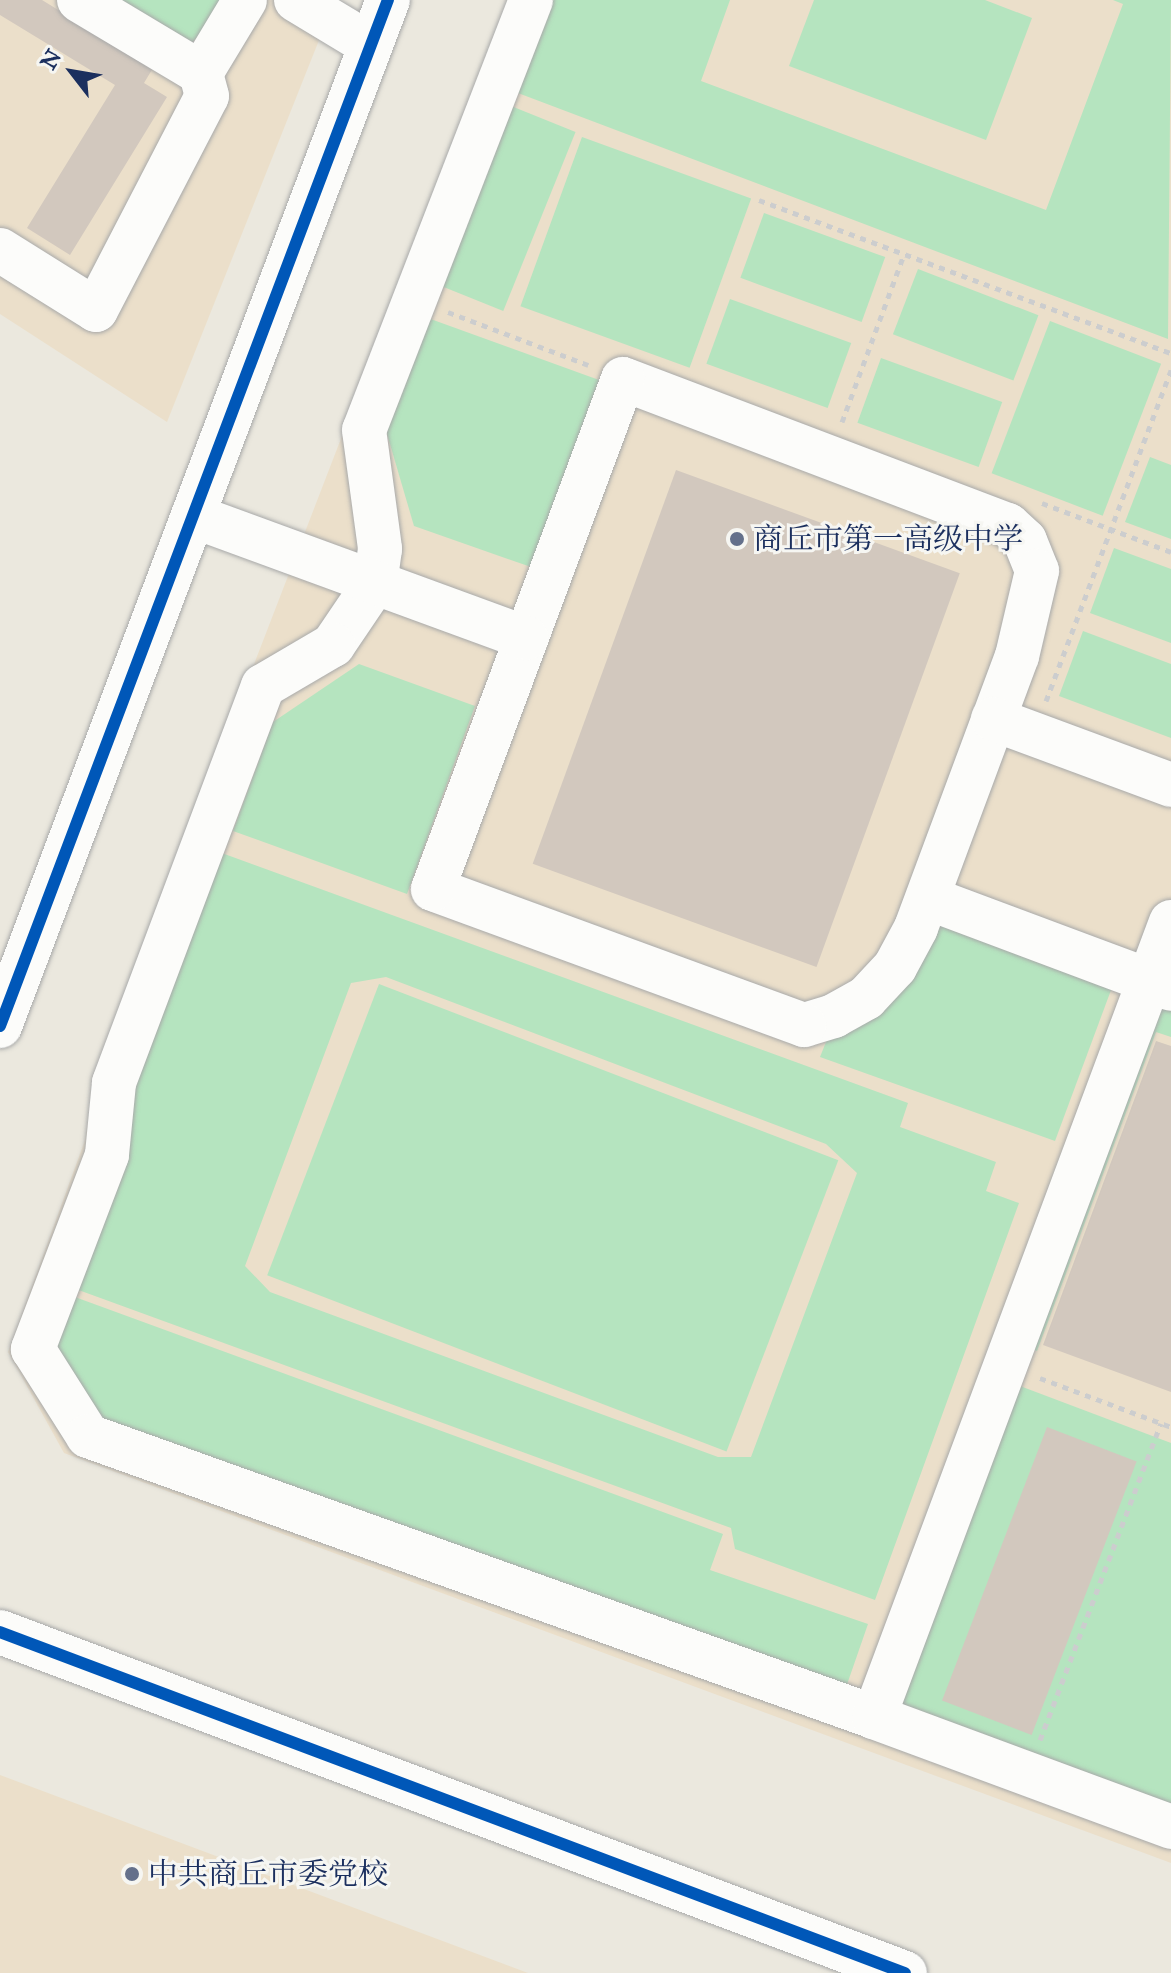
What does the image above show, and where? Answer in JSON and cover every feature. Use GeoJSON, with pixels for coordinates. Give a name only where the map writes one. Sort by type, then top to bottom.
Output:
{"type":"FeatureCollection","features":[{"type":"Feature","properties":{"kind":"street"},"geometry":{"type":"LineString","coordinates":[[0,250],[96,310],[207,96],[201,73],[79,0]]}},
{"type":"Feature","properties":{"kind":"street"},"geometry":{"type":"LineString","coordinates":[[201,73],[245,0]]}},
{"type":"Feature","properties":{"kind":"street"},"geometry":{"type":"LineString","coordinates":[[296,0],[371,45]]}},
{"type":"Feature","properties":{"kind":"street"},"geometry":{"type":"LineString","coordinates":[[0,1026],[388,0]]}},
{"type":"Feature","properties":{"kind":"street"},"geometry":{"type":"LineString","coordinates":[[531,0],[364,430],[380,549],[375,583],[333,645],[263,686],[114,1083],[107,1155],[33,1349],[88,1436],[874,1717],[1171,1827]]}},
{"type":"Feature","properties":{"kind":"street"},"geometry":{"type":"LineString","coordinates":[[623,379],[829,457],[1008,525],[1025,541],[1037,571],[1033,607],[993,719],[928,898],[895,967],[866,998],[804,1025],[433,889],[623,379]]}},
{"type":"Feature","properties":{"kind":"street"},"geometry":{"type":"LineString","coordinates":[[193,516],[526,638]]}},
{"type":"Feature","properties":{"kind":"street"},"geometry":{"type":"LineString","coordinates":[[993,719],[1171,785]]}},
{"type":"Feature","properties":{"kind":"street"},"geometry":{"type":"LineString","coordinates":[[928,898],[1160,985]]}},
{"type":"Feature","properties":{"kind":"street"},"geometry":{"type":"LineString","coordinates":[[874,1717],[1006,1365],[1160,985],[1171,922]]}},
{"type":"Feature","properties":{"kind":"street"},"geometry":{"type":"LineString","coordinates":[[0,1632],[905,1973]]}},
{"type":"Feature","properties":{"kind":"path"},"geometry":{"type":"LineString","coordinates":[[759,200],[1171,353]]}},
{"type":"Feature","properties":{"kind":"path"},"geometry":{"type":"LineString","coordinates":[[829,457],[904,254]]}},
{"type":"Feature","properties":{"kind":"path"},"geometry":{"type":"LineString","coordinates":[[414,299],[623,379]]}},
{"type":"Feature","properties":{"kind":"path"},"geometry":{"type":"LineString","coordinates":[[1046,702],[1171,370]]}},
{"type":"Feature","properties":{"kind":"path"},"geometry":{"type":"LineString","coordinates":[[1006,1365],[1171,1427]]}},
{"type":"Feature","properties":{"kind":"path"},"geometry":{"type":"LineString","coordinates":[[1027,1774],[1161,1423]]}},
{"type":"Feature","properties":{"kind":"shaded area"},"geometry":{"type":"Polygon","coordinates":[[[0,0],[335,0],[167,422],[0,314],[0,0]]]}},
{"type":"Feature","properties":{"kind":"shaded area","name":"商丘市第一高级中学"},"geometry":{"type":"Polygon","coordinates":[[[510,0],[1171,0],[1171,1863],[64,1453],[8,1352],[85,1140],[95,1077],[510,0]]]}},
{"type":"Feature","properties":{"kind":"shaded area","name":"中共商丘市委党校"},"geometry":{"type":"Polygon","coordinates":[[[0,1775],[528,1973],[0,1973],[0,1775]]]}},
{"type":"Feature","properties":{"kind":"green space"},"geometry":{"type":"Polygon","coordinates":[[[105,0],[230,0],[191,44],[105,0]]]}},
{"type":"Feature","properties":{"kind":"green space"},"geometry":{"type":"Polygon","coordinates":[[[544,0],[730,0],[701,81],[1046,210],[1123,4],[1113,0],[1171,0],[1168,339],[510,90],[544,0]]]}},
{"type":"Feature","properties":{"kind":"green space"},"geometry":{"type":"Polygon","coordinates":[[[814,0],[985,0],[1032,18],[986,140],[789,66],[814,0]]]}},
{"type":"Feature","properties":{"kind":"green space"},"geometry":{"type":"Polygon","coordinates":[[[506,104],[576,132],[503,311],[434,283],[506,104]]]}},
{"type":"Feature","properties":{"kind":"green space"},"geometry":{"type":"Polygon","coordinates":[[[582,137],[751,199],[690,368],[520,306],[582,137]]]}},
{"type":"Feature","properties":{"kind":"green space"},"geometry":{"type":"Polygon","coordinates":[[[764,213],[885,257],[862,322],[740,278],[764,213]]]}},
{"type":"Feature","properties":{"kind":"green space"},"geometry":{"type":"Polygon","coordinates":[[[918,269],[1038,315],[1013,381],[893,334],[918,269]]]}},
{"type":"Feature","properties":{"kind":"green space"},"geometry":{"type":"Polygon","coordinates":[[[730,299],[851,343],[828,408],[706,364],[730,299]]]}},
{"type":"Feature","properties":{"kind":"green space"},"geometry":{"type":"Polygon","coordinates":[[[425,317],[599,380],[531,567],[414,526],[385,427],[425,317]]]}},
{"type":"Feature","properties":{"kind":"green space"},"geometry":{"type":"Polygon","coordinates":[[[1050,321],[1161,364],[1103,516],[992,473],[1050,321]]]}},
{"type":"Feature","properties":{"kind":"green space"},"geometry":{"type":"Polygon","coordinates":[[[881,358],[1002,402],[979,467],[857,423],[881,358]]]}},
{"type":"Feature","properties":{"kind":"green space"},"geometry":{"type":"Polygon","coordinates":[[[1150,457],[1171,465],[1171,539],[1125,522],[1150,457]]]}},
{"type":"Feature","properties":{"kind":"green space"},"geometry":{"type":"Polygon","coordinates":[[[1114,548],[1171,569],[1171,643],[1090,613],[1114,548]]]}},
{"type":"Feature","properties":{"kind":"green space"},"geometry":{"type":"Polygon","coordinates":[[[1083,631],[1171,664],[1171,738],[1059,696],[1083,631]]]}},
{"type":"Feature","properties":{"kind":"green space"},"geometry":{"type":"Polygon","coordinates":[[[359,664],[475,706],[407,894],[233,831],[273,722],[359,664]]]}},
{"type":"Feature","properties":{"kind":"green space"},"geometry":{"type":"Polygon","coordinates":[[[219,852],[908,1103],[900,1127],[996,1162],[986,1191],[1019,1203],[875,1600],[735,1549],[731,1528],[73,1288],[130,1079],[219,852]],[[386,977],[351,983],[245,1266],[270,1292],[718,1457],[751,1457],[857,1173],[826,1144],[386,977]]]}},
{"type":"Feature","properties":{"kind":"green space"},"geometry":{"type":"Polygon","coordinates":[[[937,914],[1114,982],[1055,1141],[820,1057],[830,1032],[937,914]]]}},
{"type":"Feature","properties":{"kind":"green space"},"geometry":{"type":"Polygon","coordinates":[[[379,984],[838,1160],[727,1452],[267,1275],[379,984]]]}},
{"type":"Feature","properties":{"kind":"green space"},"geometry":{"type":"Polygon","coordinates":[[[1148,1000],[1171,1008],[1171,1037],[1156,1032],[1037,1351],[1019,1344],[1148,1000]]]}},
{"type":"Feature","properties":{"kind":"green space"},"geometry":{"type":"Polygon","coordinates":[[[64,1293],[723,1534],[710,1570],[868,1624],[843,1696],[93,1428],[44,1348],[64,1293]]]}},
{"type":"Feature","properties":{"kind":"green space"},"geometry":{"type":"Polygon","coordinates":[[[1020,1386],[1171,1443],[1171,1811],[900,1710],[1020,1386]]]}},
{"type":"Feature","properties":{"kind":"building"},"geometry":{"type":"Polygon","coordinates":[[[0,0],[42,0],[153,68],[144,83],[167,97],[70,255],[27,228],[115,85],[0,15],[0,0]]]}},
{"type":"Feature","properties":{"kind":"building"},"geometry":{"type":"Polygon","coordinates":[[[676,470],[960,573],[816,967],[533,864],[676,470]]]}},
{"type":"Feature","properties":{"kind":"building"},"geometry":{"type":"Polygon","coordinates":[[[1156,1041],[1171,1046],[1171,1392],[1043,1345],[1156,1041]]]}},
{"type":"Feature","properties":{"kind":"building"},"geometry":{"type":"Polygon","coordinates":[[[1047,1427],[1137,1461],[1032,1735],[942,1701],[1047,1427]]]}},
{"type":"Feature","properties":{"kind":"cycle path"},"geometry":{"type":"LineString","coordinates":[[0,1026],[388,0]]}},
{"type":"Feature","properties":{"kind":"cycle path"},"geometry":{"type":"LineString","coordinates":[[0,1632],[905,1973]]}},
{"type":"Feature","properties":{"kind":"place","name":"商丘市第一高级中学"},"geometry":{"type":"Point","coordinates":[737,539]}},
{"type":"Feature","properties":{"kind":"place","name":"中共商丘市委党校"},"geometry":{"type":"Point","coordinates":[132,1874]}}]}
